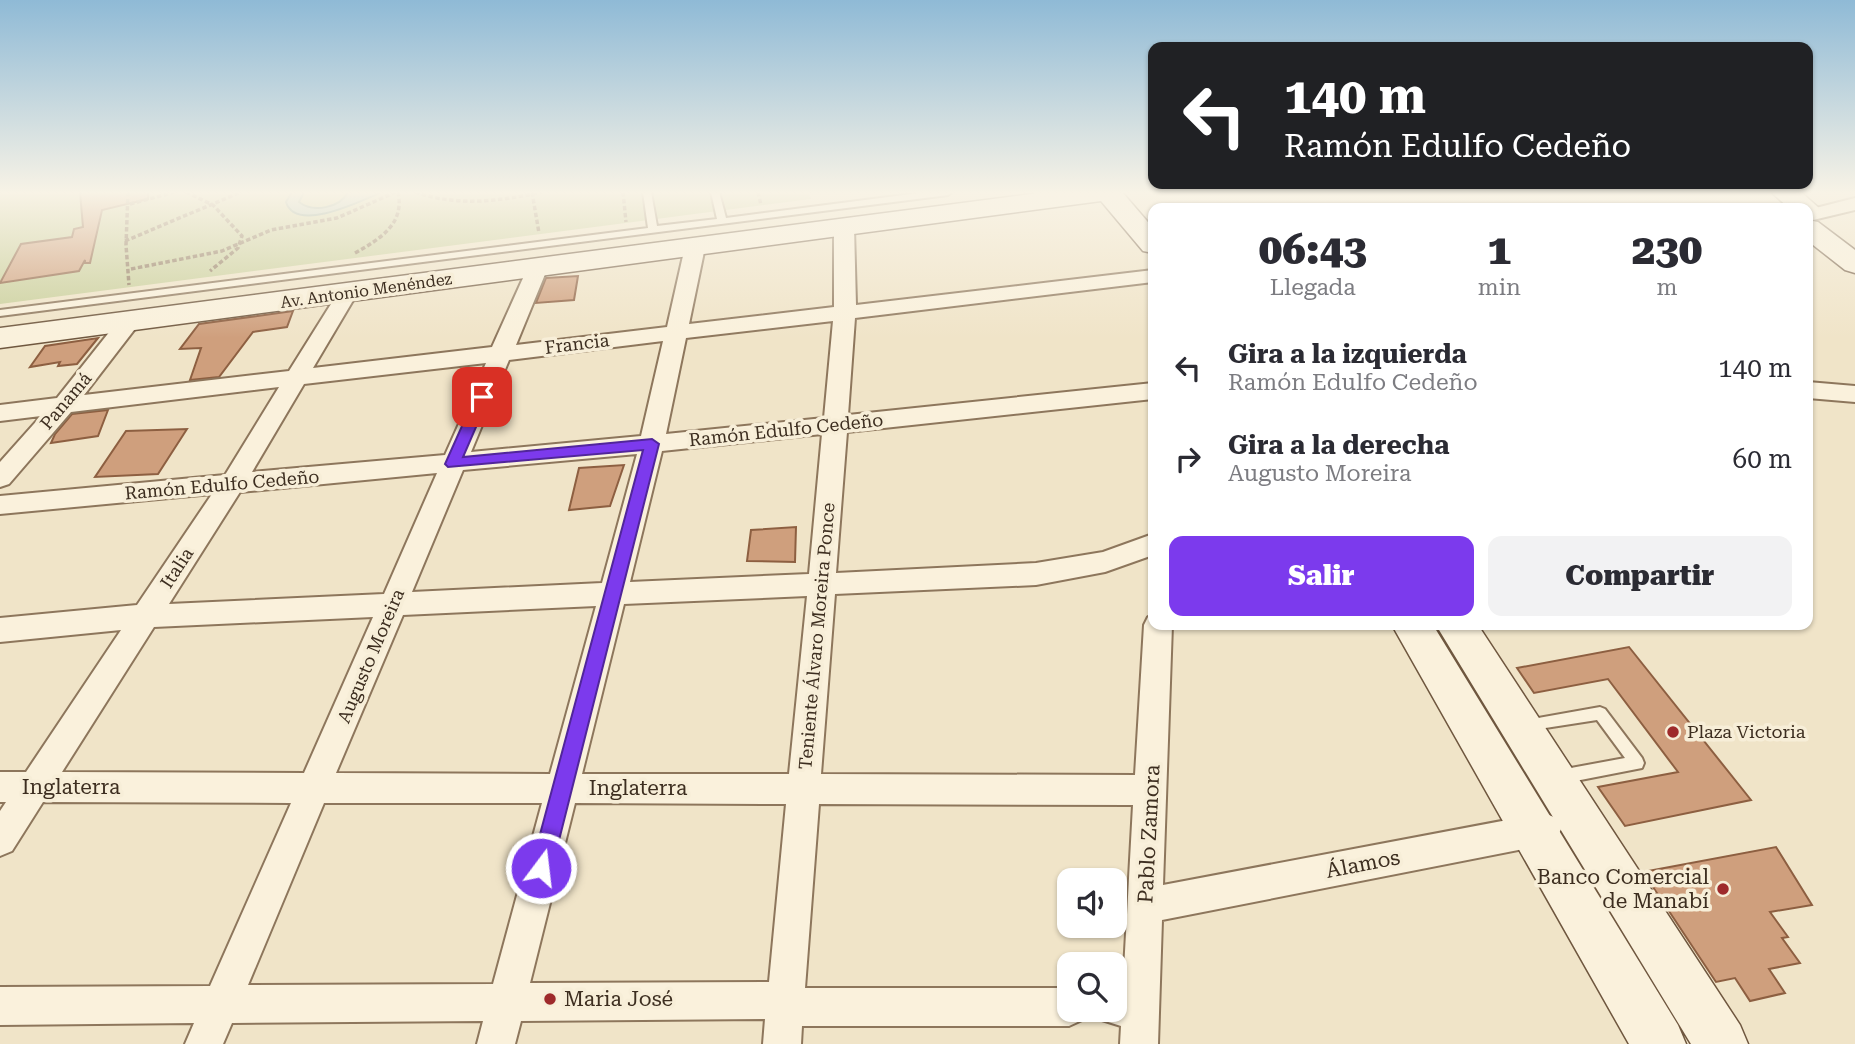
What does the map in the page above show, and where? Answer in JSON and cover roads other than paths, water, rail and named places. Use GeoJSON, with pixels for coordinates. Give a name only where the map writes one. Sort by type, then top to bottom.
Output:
{"type":"FeatureCollection","features":[{"type":"Feature","properties":{"kind":"street","name":"Av. Antonio Menéndez"},"geometry":{"type":"LineString","coordinates":[[0,338],[742,241]]}},
{"type":"Feature","properties":{"kind":"street","name":"Teniente Álvaro Moreira Ponce"},"geometry":{"type":"LineString","coordinates":[[782,1044],[845,312],[844,241]]}},
{"type":"Feature","properties":{"kind":"street"},"geometry":{"type":"LineString","coordinates":[[1833,241],[1855,264]]}},
{"type":"Feature","properties":{"kind":"street"},"geometry":{"type":"LineString","coordinates":[[496,1044],[652,444],[695,247]]}},
{"type":"Feature","properties":{"kind":"street","name":"Augusto Moreira"},"geometry":{"type":"LineString","coordinates":[[204,1044],[538,267]]}},
{"type":"Feature","properties":{"kind":"street","name":"Francia"},"geometry":{"type":"LineString","coordinates":[[0,412],[1148,277]]}},
{"type":"Feature","properties":{"kind":"street","name":"Italia"},"geometry":{"type":"LineString","coordinates":[[0,840],[232,484],[348,292]]}},
{"type":"Feature","properties":{"kind":"street","name":"Panamá"},"geometry":{"type":"LineString","coordinates":[[0,478],[64,405],[130,321]]}},
{"type":"Feature","properties":{"kind":"street"},"geometry":{"type":"LineString","coordinates":[[1813,390],[1855,394]]}},
{"type":"Feature","properties":{"kind":"street","name":"Ramón Edulfo Cedeño"},"geometry":{"type":"LineString","coordinates":[[0,505],[453,464],[1148,392]]}},
{"type":"Feature","properties":{"kind":"street"},"geometry":{"type":"LineString","coordinates":[[0,630],[147,616],[1064,571],[1105,562],[1148,546]]}},
{"type":"Feature","properties":{"kind":"street","name":"Pablo Zamora"},"geometry":{"type":"LineString","coordinates":[[1139,1044],[1128,1007],[1146,906],[1158,630]]}},
{"type":"Feature","properties":{"kind":"street"},"geometry":{"type":"LineString","coordinates":[[1415,630],[1659,1044]]}},
{"type":"Feature","properties":{"kind":"street"},"geometry":{"type":"LineString","coordinates":[[1459,630],[1721,1044]]}},
{"type":"Feature","properties":{"kind":"street","name":"Inglaterra"},"geometry":{"type":"LineString","coordinates":[[0,787],[1151,790]]}},
{"type":"Feature","properties":{"kind":"street","name":"Álamos"},"geometry":{"type":"LineString","coordinates":[[1146,906],[1580,822]]}},
{"type":"Feature","properties":{"kind":"street"},"geometry":{"type":"LineString","coordinates":[[0,1006],[507,1002],[1057,1007]]}},
{"type":"Feature","properties":{"kind":"lane","name":"Av. Antonio Menéndez"},"geometry":{"type":"LineString","coordinates":[[0,313],[569,241]]}},
{"type":"Feature","properties":{"kind":"lane"},"geometry":{"type":"LineString","coordinates":[[1519,727],[1600,713],[1637,763],[1552,778]]}},
{"type":"Feature","properties":{"kind":"place","name":"Plaza Victoria"},"geometry":{"type":"Point","coordinates":[1673,732]}},
{"type":"Feature","properties":{"kind":"place","name":"Banco Comercial de Manabí"},"geometry":{"type":"Point","coordinates":[1723,889]}},
{"type":"Feature","properties":{"kind":"place","name":"Maria José"},"geometry":{"type":"Point","coordinates":[550,999]}}]}
